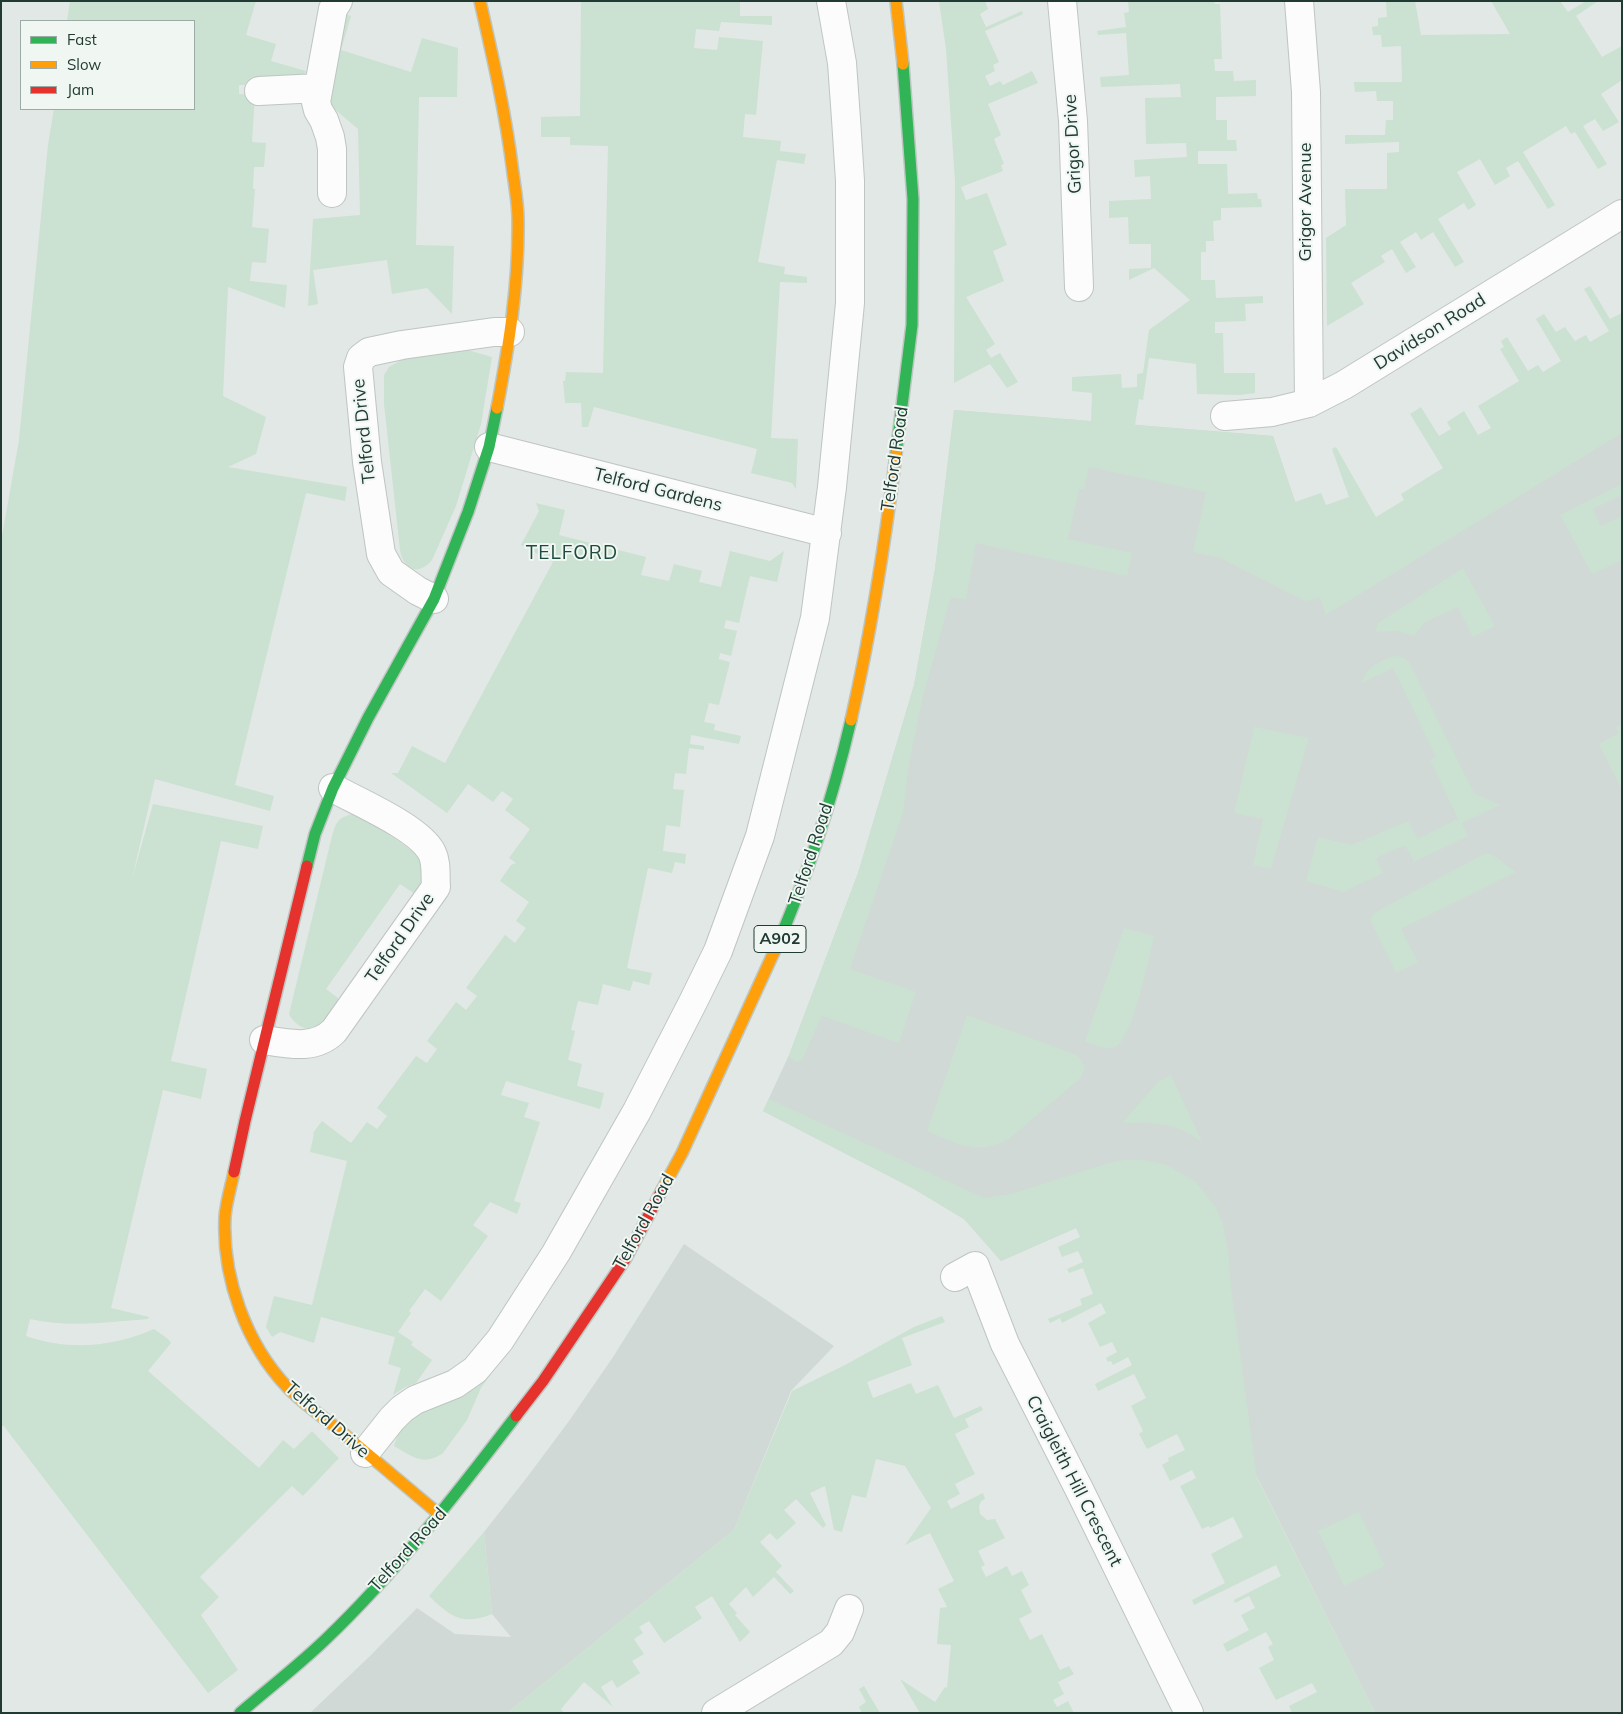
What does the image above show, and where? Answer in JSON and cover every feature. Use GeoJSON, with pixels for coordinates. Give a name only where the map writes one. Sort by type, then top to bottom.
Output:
{"type":"FeatureCollection","features":[{"type":"Feature","properties":{"kind":"main road","name":"Telford Road"},"geometry":{"type":"LineString","coordinates":[[240,1713],[326,1639],[440,1515],[543,1382],[626,1258],[682,1154],[793,909],[845,746],[867,650],[889,512],[912,325],[913,199],[901,39],[896,1]]}},
{"type":"Feature","properties":{"kind":"main road","name":"Telford Drive"},"geometry":{"type":"LineString","coordinates":[[440,1515],[288,1388],[277,1375],[260,1351],[248,1328],[233,1289],[226,1252],[225,1215],[264,1040],[315,834],[323,810],[368,718],[434,599],[468,512],[489,447],[498,404],[516,286],[518,217],[516,190],[498,81],[475,3]]}},
{"type":"Feature","properties":{"kind":"street"},"geometry":{"type":"LineString","coordinates":[[332,193],[331,143],[328,128],[318,110],[316,102],[333,9],[338,1]]}},
{"type":"Feature","properties":{"kind":"street"},"geometry":{"type":"LineString","coordinates":[[365,1453],[402,1409],[415,1400],[466,1378],[475,1370],[500,1340],[556,1253],[637,1111],[693,1002],[718,950],[760,836],[815,618],[832,487],[850,303],[850,181],[842,64],[832,1]]}},
{"type":"Feature","properties":{"kind":"street","name":"Grigor Drive"},"geometry":{"type":"LineString","coordinates":[[1062,1],[1073,121],[1079,287]]}},
{"type":"Feature","properties":{"kind":"street","name":"Grigor Avenue"},"geometry":{"type":"LineString","coordinates":[[1299,1],[1306,92],[1309,403]]}},
{"type":"Feature","properties":{"kind":"street"},"geometry":{"type":"LineString","coordinates":[[260,91],[318,88]]}},
{"type":"Feature","properties":{"kind":"street","name":"Davidson Road"},"geometry":{"type":"LineString","coordinates":[[1225,416],[1272,412],[1309,403],[1344,385],[1622,214]]}},
{"type":"Feature","properties":{"kind":"street","name":"Telford Drive"},"geometry":{"type":"LineString","coordinates":[[434,599],[391,572],[381,554],[366,462],[358,366],[362,358],[369,352],[402,345],[494,332],[510,332]]}},
{"type":"Feature","properties":{"kind":"street","name":"Telford Gardens"},"geometry":{"type":"LineString","coordinates":[[489,447],[826,533]]}},
{"type":"Feature","properties":{"kind":"street","name":"Telford Drive"},"geometry":{"type":"LineString","coordinates":[[264,1040],[299,1045],[316,1042],[328,1037],[436,887],[432,852],[420,838],[393,820],[333,788]]}},
{"type":"Feature","properties":{"kind":"street","name":"Craigleith Hill Crescent"},"geometry":{"type":"LineString","coordinates":[[955,1277],[975,1266],[1006,1344],[1189,1713]]}},
{"type":"Feature","properties":{"kind":"street"},"geometry":{"type":"LineString","coordinates":[[716,1713],[831,1643],[842,1628],[849,1609]]}},
{"type":"Feature","properties":{"kind":"shaded area"},"geometry":{"type":"Polygon","coordinates":[[[1622,404],[1622,1713],[1375,1713],[1170,1303],[1076,1228],[1001,1261],[964,1219],[914,1189],[763,1111],[789,1055],[858,873],[914,685],[935,569],[954,410],[1273,436],[1324,587],[1622,404]]]}},
{"type":"Feature","properties":{"kind":"shaded area"},"geometry":{"type":"Polygon","coordinates":[[[684,1244],[834,1346],[791,1391],[734,1530],[507,1713],[310,1713],[417,1608],[455,1634],[511,1637],[492,1614],[484,1532],[569,1421],[613,1357],[684,1244]]]}},
{"type":"Feature","properties":{"kind":"green space"},"geometry":{"type":"Polygon","coordinates":[[[70,1],[256,1],[246,35],[276,44],[271,61],[306,71],[303,77],[287,84],[239,85],[239,94],[255,95],[252,142],[266,143],[264,167],[254,167],[253,189],[255,189],[252,227],[269,229],[266,263],[252,262],[250,281],[287,285],[285,308],[228,287],[223,396],[266,417],[256,454],[228,467],[347,487],[345,501],[306,493],[235,785],[274,796],[270,811],[155,779],[132,879],[153,804],[263,826],[258,849],[221,841],[171,1061],[207,1069],[201,1099],[163,1090],[111,1308],[149,1317],[148,1319],[74,1324],[30,1319],[26,1336],[58,1344],[91,1345],[123,1340],[154,1329],[171,1343],[148,1371],[259,1468],[283,1440],[294,1449],[312,1431],[339,1458],[303,1496],[292,1486],[200,1577],[219,1597],[201,1615],[238,1670],[208,1693],[3,1425],[1,1430],[1,542],[19,440],[48,145],[54,110],[195,110],[195,20],[67,20],[70,1]]]}},
{"type":"Feature","properties":{"kind":"green space"},"geometry":{"type":"Polygon","coordinates":[[[581,1],[740,1],[740,16],[772,16],[772,25],[721,22],[719,31],[696,29],[694,48],[717,50],[719,37],[763,41],[756,115],[745,114],[743,137],[781,141],[780,151],[806,154],[804,164],[777,160],[758,262],[785,267],[784,274],[807,277],[807,283],[780,282],[771,438],[798,439],[796,489],[792,483],[751,473],[757,449],[594,407],[588,427],[582,427],[581,403],[565,403],[563,381],[565,381],[566,372],[603,373],[608,146],[570,145],[570,137],[541,137],[541,117],[580,116],[581,1]]]}},
{"type":"Feature","properties":{"kind":"green space"},"geometry":{"type":"Polygon","coordinates":[[[939,1],[985,1],[988,9],[980,14],[986,27],[1022,11],[1023,14],[985,31],[999,62],[993,65],[995,71],[985,76],[990,86],[1000,81],[1003,85],[1032,71],[1038,83],[988,104],[1001,135],[994,139],[1004,164],[1001,165],[1003,171],[961,187],[966,200],[987,193],[1007,245],[993,251],[1004,281],[966,297],[995,344],[986,350],[991,358],[1000,353],[1018,382],[1007,388],[990,364],[954,383],[955,181],[946,49],[939,1]]]}},
{"type":"Feature","properties":{"kind":"green space"},"geometry":{"type":"Polygon","coordinates":[[[1128,1],[1214,1],[1215,4],[1220,4],[1222,59],[1214,59],[1215,71],[1233,71],[1234,81],[1256,80],[1256,96],[1216,97],[1216,120],[1227,120],[1227,140],[1236,140],[1237,151],[1198,151],[1198,164],[1227,164],[1228,194],[1257,193],[1258,199],[1261,199],[1262,207],[1221,208],[1221,220],[1213,221],[1214,241],[1206,241],[1206,252],[1201,252],[1201,280],[1215,280],[1216,298],[1263,296],[1263,303],[1245,304],[1246,321],[1215,322],[1215,333],[1223,333],[1224,373],[1255,373],[1255,393],[1240,395],[1197,394],[1196,364],[1149,358],[1143,400],[1139,399],[1135,425],[1273,436],[1295,502],[1321,493],[1326,505],[1349,497],[1332,449],[1336,447],[1376,517],[1404,500],[1401,494],[1443,468],[1410,414],[1421,407],[1439,436],[1451,429],[1447,422],[1464,411],[1478,435],[1491,428],[1478,406],[1519,381],[1500,349],[1504,347],[1501,341],[1507,337],[1528,371],[1538,365],[1543,372],[1561,361],[1536,319],[1544,314],[1556,332],[1565,327],[1575,341],[1586,335],[1590,342],[1609,331],[1584,289],[1590,286],[1610,319],[1622,313],[1622,433],[1326,615],[1320,598],[1305,601],[1220,558],[1193,552],[1206,492],[1089,467],[1084,489],[1079,489],[1068,539],[1132,553],[1127,576],[976,543],[966,600],[951,597],[923,696],[910,758],[903,813],[850,969],[916,992],[899,1043],[822,1016],[802,1060],[796,1062],[789,1055],[858,873],[914,685],[935,569],[954,410],[1091,421],[1092,393],[1072,391],[1072,377],[1121,374],[1122,388],[1137,387],[1137,374],[1143,373],[1149,330],[1190,300],[1154,268],[1129,280],[1129,269],[1151,268],[1151,244],[1129,244],[1128,217],[1109,218],[1109,201],[1151,199],[1150,176],[1135,177],[1134,160],[1187,157],[1186,143],[1146,144],[1145,98],[1181,97],[1180,84],[1101,87],[1100,77],[1129,75],[1126,33],[1098,35],[1097,31],[1126,27],[1124,13],[1129,12],[1128,1]]]}},
{"type":"Feature","properties":{"kind":"green space"},"geometry":{"type":"Polygon","coordinates":[[[1386,1],[1415,1],[1421,35],[1510,34],[1491,1],[1560,1],[1568,12],[1586,1],[1598,1],[1576,16],[1602,57],[1622,46],[1622,80],[1601,94],[1619,122],[1603,131],[1595,119],[1583,126],[1607,164],[1598,169],[1575,132],[1571,134],[1566,126],[1523,152],[1555,205],[1548,209],[1518,161],[1506,168],[1510,176],[1495,185],[1480,159],[1457,172],[1476,205],[1468,210],[1464,203],[1438,219],[1464,262],[1455,267],[1433,232],[1421,240],[1416,232],[1400,242],[1416,267],[1406,273],[1392,249],[1381,256],[1385,262],[1351,283],[1364,304],[1327,326],[1326,238],[1346,225],[1345,189],[1387,189],[1387,153],[1399,152],[1399,142],[1345,144],[1345,135],[1385,135],[1386,120],[1393,120],[1393,101],[1377,101],[1376,91],[1355,92],[1354,82],[1402,82],[1401,46],[1382,47],[1381,35],[1373,35],[1372,27],[1378,26],[1378,18],[1387,17],[1386,1]]]}},
{"type":"Feature","properties":{"kind":"green space"},"geometry":{"type":"Polygon","coordinates":[[[346,14],[351,16],[341,50],[411,72],[422,38],[458,48],[457,97],[419,97],[416,245],[454,246],[452,314],[427,288],[392,294],[387,260],[313,270],[318,304],[308,306],[313,219],[360,215],[358,129],[324,100],[346,14]]]}},
{"type":"Feature","properties":{"kind":"green space"},"geometry":{"type":"Polygon","coordinates":[[[464,349],[492,357],[481,424],[456,506],[432,560],[422,568],[412,568],[404,562],[400,550],[384,404],[384,375],[389,367],[407,357],[464,349]]]}},
{"type":"Feature","properties":{"kind":"green space"},"geometry":{"type":"Polygon","coordinates":[[[1622,484],[1622,495],[1593,509],[1601,526],[1622,516],[1622,560],[1592,574],[1560,515],[1622,484]]]}},
{"type":"Feature","properties":{"kind":"green space"},"geometry":{"type":"Polygon","coordinates":[[[536,503],[565,510],[559,535],[646,557],[641,575],[669,581],[674,564],[702,571],[699,582],[721,587],[730,551],[770,561],[784,551],[777,582],[750,576],[739,623],[726,620],[724,628],[737,631],[731,656],[720,653],[719,659],[730,662],[719,705],[709,703],[704,722],[715,724],[714,730],[741,736],[739,744],[691,735],[690,744],[704,746],[704,750],[689,748],[686,774],[675,773],[673,789],[684,790],[680,827],[666,825],[663,851],[686,854],[685,864],[675,862],[672,873],[648,868],[627,968],[652,973],[649,985],[633,981],[630,991],[603,984],[598,1005],[578,1001],[571,1030],[575,1031],[568,1060],[582,1064],[577,1086],[604,1093],[600,1109],[506,1081],[501,1095],[529,1103],[524,1117],[540,1122],[514,1201],[521,1203],[517,1214],[490,1202],[473,1225],[488,1236],[441,1301],[425,1289],[409,1311],[411,1313],[398,1332],[413,1342],[411,1345],[432,1360],[416,1383],[405,1387],[393,1395],[401,1368],[388,1364],[395,1337],[321,1317],[314,1343],[280,1332],[272,1337],[266,1327],[274,1296],[312,1305],[347,1161],[310,1152],[313,1133],[322,1121],[351,1143],[367,1122],[377,1129],[387,1116],[377,1108],[416,1056],[427,1063],[437,1049],[427,1041],[456,1002],[466,1010],[477,996],[466,988],[505,935],[515,943],[526,928],[516,921],[529,902],[500,881],[511,865],[516,863],[509,858],[530,829],[505,810],[513,799],[502,791],[493,802],[468,784],[447,813],[391,773],[398,773],[412,746],[445,763],[553,562],[521,545],[539,511],[536,503]]]}},
{"type":"Feature","properties":{"kind":"green space"},"geometry":{"type":"Polygon","coordinates":[[[1463,568],[1495,626],[1473,637],[1458,607],[1425,622],[1414,636],[1397,631],[1375,632],[1378,623],[1463,568]]]}},
{"type":"Feature","properties":{"kind":"green space"},"geometry":{"type":"Polygon","coordinates":[[[1394,656],[1402,657],[1409,662],[1474,793],[1500,805],[1462,823],[1468,836],[1414,862],[1405,845],[1376,858],[1383,873],[1344,892],[1306,881],[1318,837],[1352,845],[1408,821],[1418,839],[1458,819],[1430,760],[1436,757],[1393,668],[1362,683],[1370,669],[1394,656]]]}},
{"type":"Feature","properties":{"kind":"green space"},"geometry":{"type":"Polygon","coordinates":[[[1622,724],[1622,790],[1599,744],[1619,733],[1616,727],[1622,724]]]}},
{"type":"Feature","properties":{"kind":"green space"},"geometry":{"type":"Polygon","coordinates":[[[1254,727],[1309,738],[1271,869],[1253,865],[1263,819],[1234,813],[1254,727]]]}},
{"type":"Feature","properties":{"kind":"green space"},"geometry":{"type":"Polygon","coordinates":[[[352,814],[403,844],[421,859],[424,865],[424,877],[415,894],[400,884],[326,989],[342,1001],[338,1008],[325,1024],[317,1028],[307,1029],[295,1022],[289,1014],[333,831],[340,819],[352,814]]]}},
{"type":"Feature","properties":{"kind":"green space"},"geometry":{"type":"Polygon","coordinates":[[[1484,854],[1494,856],[1516,872],[1401,929],[1418,962],[1396,973],[1370,920],[1374,913],[1484,854]]]}},
{"type":"Feature","properties":{"kind":"green space"},"geometry":{"type":"Polygon","coordinates":[[[1124,928],[1154,936],[1149,961],[1128,1030],[1115,1047],[1104,1048],[1085,1041],[1124,928]]]}},
{"type":"Feature","properties":{"kind":"green space"},"geometry":{"type":"Polygon","coordinates":[[[967,1015],[1077,1055],[1085,1066],[1081,1078],[1009,1139],[987,1147],[958,1144],[927,1131],[967,1015]]]}},
{"type":"Feature","properties":{"kind":"green space"},"geometry":{"type":"Polygon","coordinates":[[[1171,1075],[1202,1142],[1183,1130],[1174,1127],[1155,1123],[1122,1123],[1158,1082],[1171,1075]]]}},
{"type":"Feature","properties":{"kind":"green space"},"geometry":{"type":"Polygon","coordinates":[[[769,1099],[984,1198],[1011,1194],[1112,1162],[1124,1160],[1143,1160],[1167,1165],[1196,1182],[1215,1206],[1222,1221],[1228,1250],[1231,1287],[1257,1478],[1375,1713],[1292,1713],[1289,1706],[1317,1692],[1312,1683],[1276,1700],[1259,1668],[1274,1660],[1268,1647],[1273,1644],[1266,1632],[1227,1652],[1223,1644],[1249,1630],[1241,1615],[1255,1608],[1249,1596],[1235,1603],[1234,1600],[1281,1576],[1276,1565],[1194,1605],[1192,1600],[1225,1583],[1211,1554],[1243,1537],[1233,1517],[1210,1528],[1209,1526],[1202,1529],[1180,1486],[1196,1478],[1192,1470],[1170,1481],[1162,1465],[1169,1461],[1168,1458],[1185,1450],[1177,1434],[1147,1449],[1139,1434],[1143,1431],[1131,1406],[1146,1398],[1134,1374],[1098,1391],[1095,1384],[1132,1365],[1128,1357],[1113,1365],[1111,1361],[1108,1362],[1106,1358],[1117,1352],[1112,1342],[1100,1347],[1088,1323],[1106,1313],[1101,1303],[1062,1323],[1060,1318],[1050,1323],[1048,1319],[1082,1305],[1080,1299],[1093,1294],[1083,1268],[1069,1273],[1067,1269],[1083,1262],[1078,1251],[1062,1257],[1058,1247],[1080,1237],[1076,1228],[1001,1261],[964,1219],[914,1189],[763,1111],[769,1099]]]}},
{"type":"Feature","properties":{"kind":"green space"},"geometry":{"type":"Polygon","coordinates":[[[942,1316],[945,1322],[902,1338],[912,1365],[867,1382],[873,1398],[911,1383],[916,1394],[938,1385],[954,1418],[981,1406],[983,1410],[965,1419],[969,1427],[955,1434],[975,1474],[955,1484],[960,1494],[947,1501],[951,1509],[983,1493],[985,1499],[981,1501],[979,1506],[980,1514],[987,1520],[995,1519],[1005,1538],[978,1551],[985,1565],[981,1567],[986,1577],[1007,1566],[1012,1576],[1022,1571],[1029,1585],[1021,1590],[1032,1612],[1019,1619],[1030,1640],[1042,1634],[1060,1670],[1069,1666],[1074,1674],[1058,1682],[1064,1694],[1053,1700],[1057,1707],[1068,1701],[1074,1713],[920,1713],[900,1679],[935,1702],[945,1687],[947,1688],[951,1645],[937,1644],[940,1608],[947,1607],[938,1589],[954,1581],[930,1533],[905,1545],[931,1508],[905,1466],[876,1459],[866,1498],[852,1495],[842,1532],[834,1530],[825,1486],[810,1493],[826,1525],[823,1528],[796,1499],[784,1510],[796,1523],[777,1540],[770,1533],[760,1542],[782,1566],[776,1572],[794,1591],[790,1594],[774,1577],[753,1597],[746,1587],[729,1604],[737,1613],[735,1615],[750,1632],[740,1642],[712,1596],[695,1607],[702,1618],[664,1643],[649,1621],[639,1627],[643,1633],[634,1639],[644,1654],[632,1661],[640,1673],[617,1688],[612,1680],[601,1687],[613,1707],[584,1682],[561,1709],[564,1713],[507,1713],[734,1530],[792,1391],[845,1365],[914,1327],[942,1316]]]}},
{"type":"Feature","properties":{"kind":"green space"},"geometry":{"type":"Polygon","coordinates":[[[486,1370],[491,1374],[481,1388],[467,1420],[443,1453],[423,1460],[394,1446],[399,1431],[409,1418],[486,1370]]]}},
{"type":"Feature","properties":{"kind":"green space"},"geometry":{"type":"Polygon","coordinates":[[[1359,1512],[1385,1566],[1344,1586],[1318,1531],[1359,1512]]]}},
{"type":"Feature","properties":{"kind":"green space"},"geometry":{"type":"Polygon","coordinates":[[[484,1532],[492,1614],[482,1618],[465,1619],[451,1614],[429,1596],[484,1532]]]}},
{"type":"Feature","properties":{"kind":"green space"},"geometry":{"type":"Polygon","coordinates":[[[864,1686],[880,1713],[862,1713],[859,1707],[866,1702],[859,1689],[864,1686]]]}},
{"type":"Feature","properties":{"kind":"traffic: fast"},"geometry":{"type":"LineString","coordinates":[[896,454],[912,325],[913,199],[903,64]]}},
{"type":"Feature","properties":{"kind":"traffic: fast"},"geometry":{"type":"LineString","coordinates":[[307,866],[315,834],[333,788],[368,718],[434,599],[468,512],[489,447],[497,408]]}},
{"type":"Feature","properties":{"kind":"traffic: fast"},"geometry":{"type":"LineString","coordinates":[[774,952],[818,838],[851,720]]}},
{"type":"Feature","properties":{"kind":"traffic: fast"},"geometry":{"type":"LineString","coordinates":[[240,1713],[316,1649],[352,1613],[402,1559],[516,1416]]}},
{"type":"Feature","properties":{"kind":"traffic: slow"},"geometry":{"type":"LineString","coordinates":[[480,1],[503,108],[518,213],[515,290],[497,408]]}},
{"type":"Feature","properties":{"kind":"traffic: slow"},"geometry":{"type":"LineString","coordinates":[[896,1],[903,64]]}},
{"type":"Feature","properties":{"kind":"traffic: slow"},"geometry":{"type":"LineString","coordinates":[[851,720],[877,588],[896,454]]}},
{"type":"Feature","properties":{"kind":"traffic: slow"},"geometry":{"type":"LineString","coordinates":[[662,1190],[682,1153],[774,952]]}},
{"type":"Feature","properties":{"kind":"traffic: slow"},"geometry":{"type":"LineString","coordinates":[[234,1172],[225,1217],[228,1263],[240,1308],[260,1351],[273,1370],[294,1394],[440,1515]]}},
{"type":"Feature","properties":{"kind":"traffic: jam"},"geometry":{"type":"LineString","coordinates":[[234,1172],[307,866]]}},
{"type":"Feature","properties":{"kind":"traffic: jam"},"geometry":{"type":"LineString","coordinates":[[516,1416],[543,1381],[626,1258],[662,1190]]}},
{"type":"Feature","properties":{"kind":"district","name":"TELFORD"},"geometry":{"type":"Point","coordinates":[572,553]}}]}
